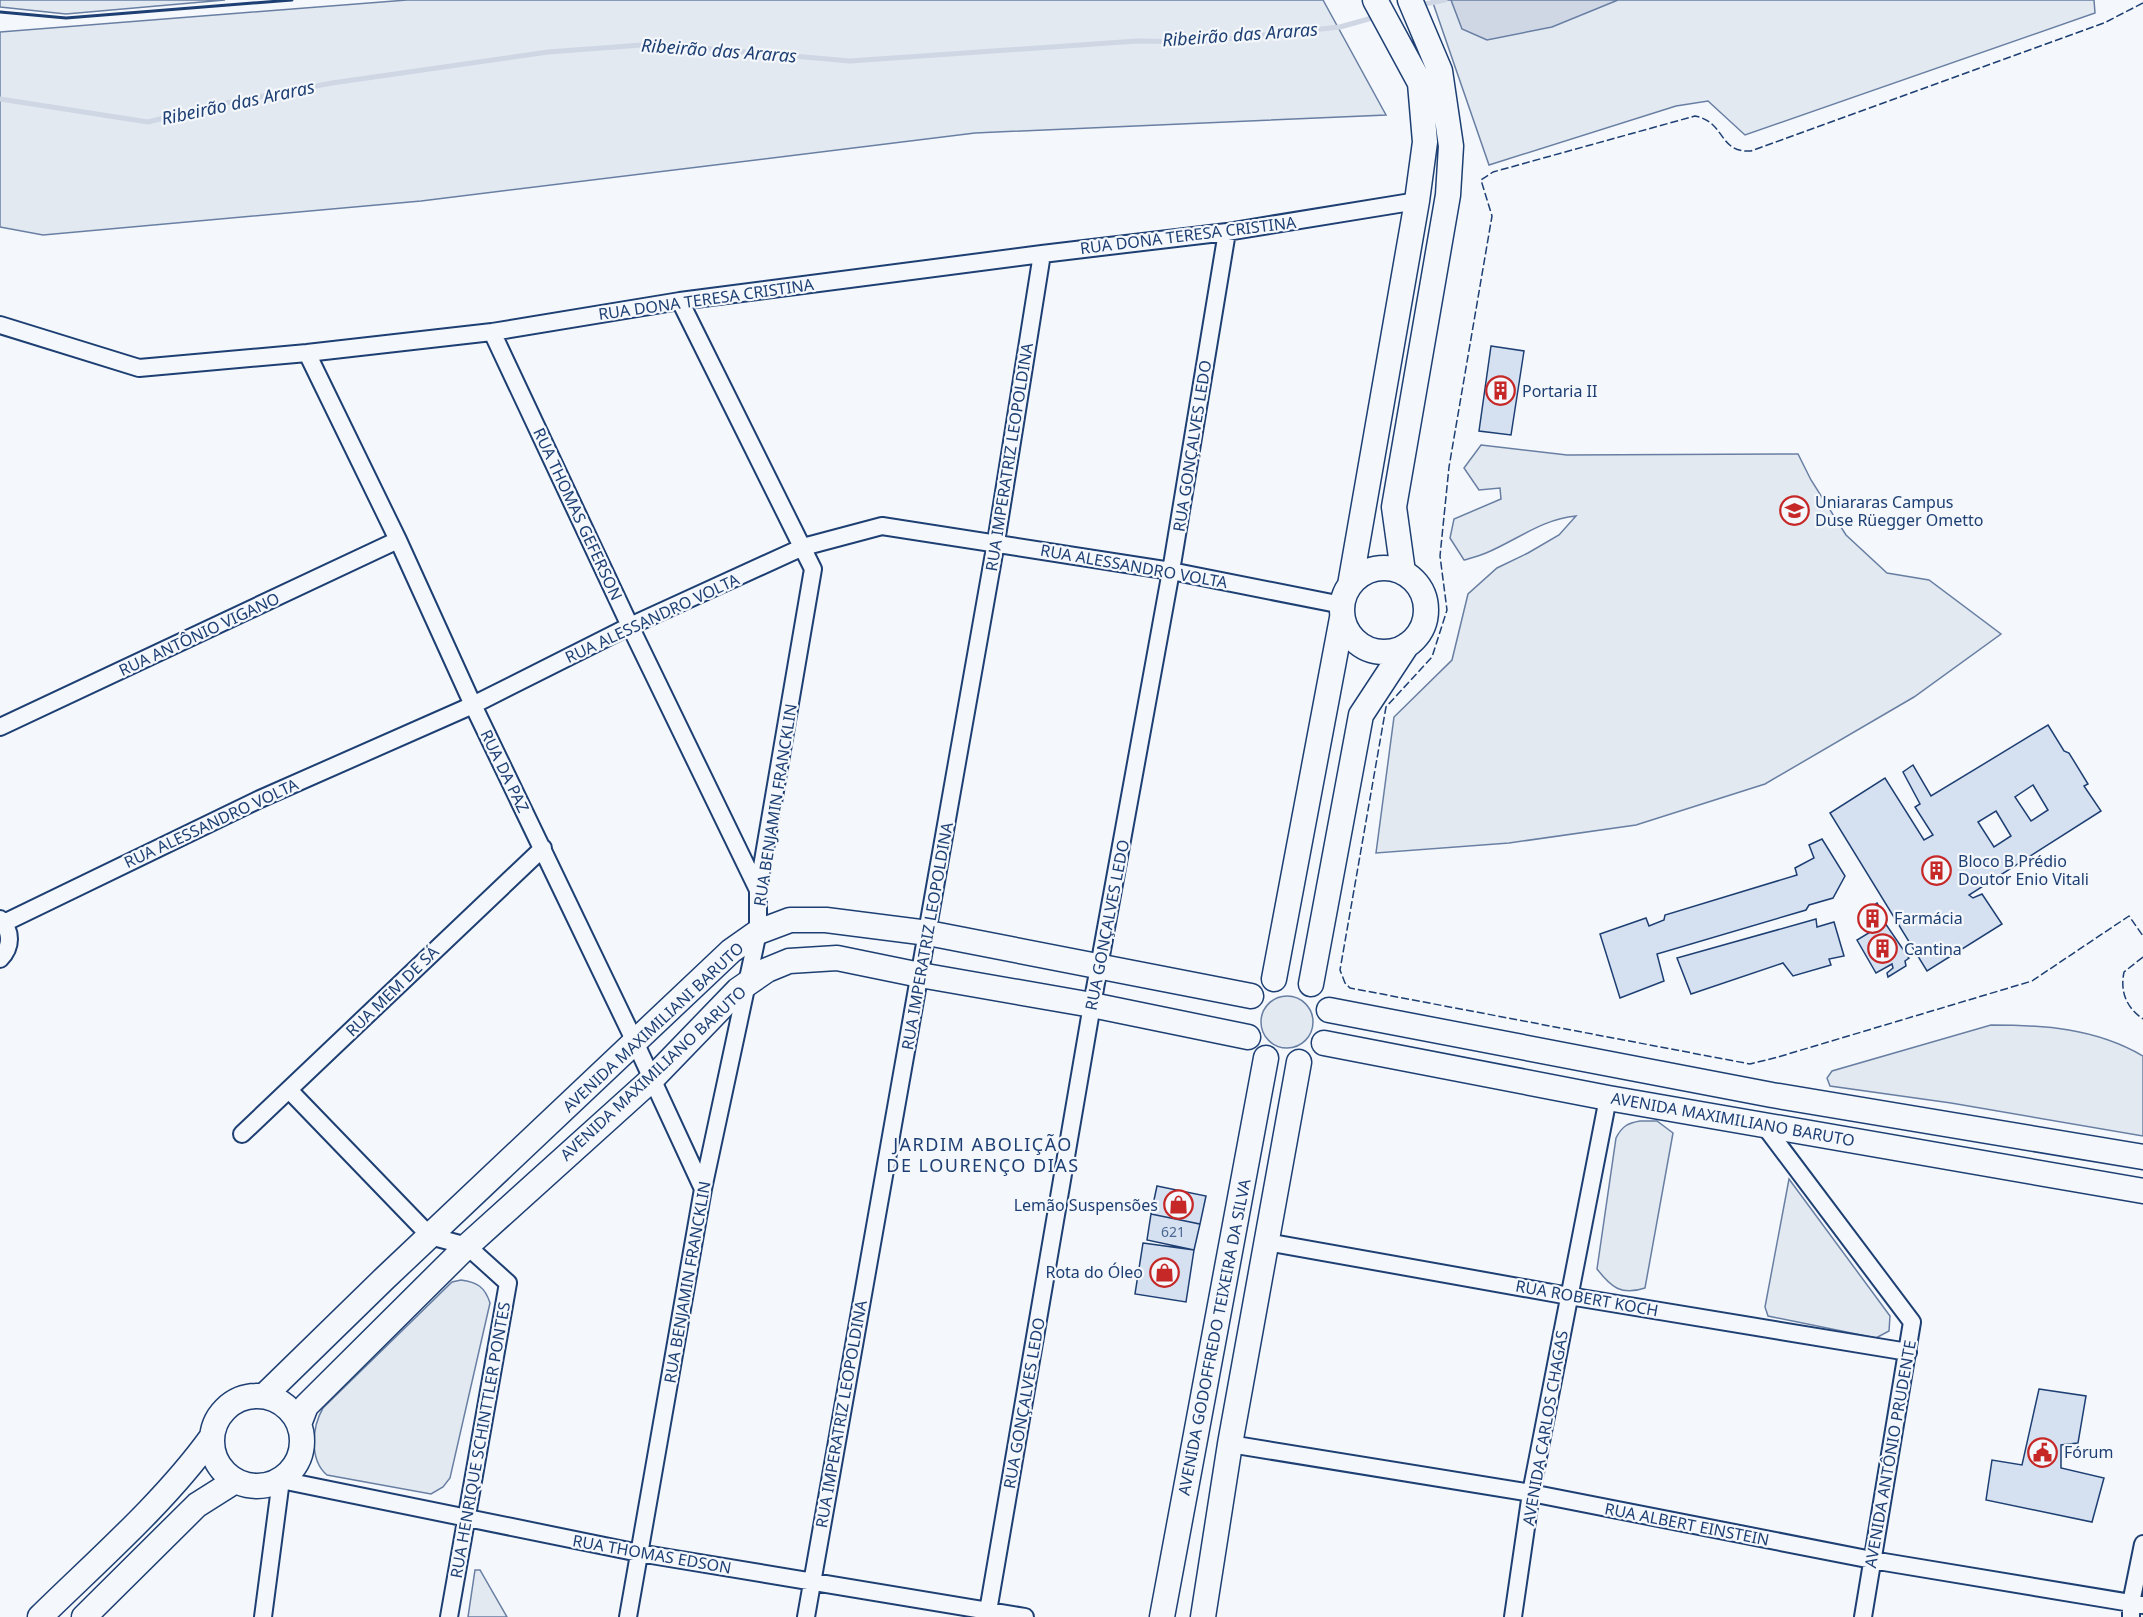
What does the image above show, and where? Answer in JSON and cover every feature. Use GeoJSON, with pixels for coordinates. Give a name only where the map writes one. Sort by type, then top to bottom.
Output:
{"type":"FeatureCollection","features":[{"type":"Feature","properties":{"kind":"street"},"geometry":{"type":"LineString","coordinates":[[1274,979],[1345,603],[1417,201],[1425,142],[1420,83],[1375,0]]}},
{"type":"Feature","properties":{"kind":"street"},"geometry":{"type":"LineString","coordinates":[[1403,572],[1394,507],[1448,195],[1451,146],[1440,71],[1410,0]]}},
{"type":"Feature","properties":{"kind":"street","name":"RUA DONA TERESA CRISTINA"},"geometry":{"type":"LineString","coordinates":[[0,325],[139,368],[307,353],[492,332],[680,301],[1227,232],[1417,201]]}},
{"type":"Feature","properties":{"kind":"street","name":"RUA GONÇALVES LEDO"},"geometry":{"type":"LineString","coordinates":[[988,1614],[1092,1005],[1171,571],[1227,232]]}},
{"type":"Feature","properties":{"kind":"street","name":"RUA IMPERATRIZ LEOPOLDINA"},"geometry":{"type":"LineString","coordinates":[[806,1617],[996,542],[1042,254]]}},
{"type":"Feature","properties":{"kind":"street","name":"RUA BENJAMIN FRANCKLIN"},"geometry":{"type":"LineString","coordinates":[[628,1617],[703,1189],[758,932],[758,890],[813,569],[680,301]]}},
{"type":"Feature","properties":{"kind":"street","name":"RUA THOMAS GEFERSON"},"geometry":{"type":"LineString","coordinates":[[492,332],[630,626],[758,890]]}},
{"type":"Feature","properties":{"kind":"street","name":"RUA DA PAZ"},"geometry":{"type":"LineString","coordinates":[[307,353],[398,540],[473,705],[543,848],[703,1189]]}},
{"type":"Feature","properties":{"kind":"street","name":"RUA ALESSANDRO VOLTA"},"geometry":{"type":"LineString","coordinates":[[0,959],[9,946],[10,938],[2,921],[260,799],[473,705],[630,626],[803,548],[882,526],[1171,571],[1345,603]]}},
{"type":"Feature","properties":{"kind":"street","name":"RUA ANTÔNIO VIGANO"},"geometry":{"type":"LineString","coordinates":[[0,727],[398,540]]}},
{"type":"Feature","properties":{"kind":"street"},"geometry":{"type":"LineString","coordinates":[[1311,984],[1361,715],[1407,645],[1418,635],[1424,622],[1426,608],[1423,593],[1415,581],[1403,572],[1389,568],[1376,568],[1363,573],[1345,603],[1347,631],[1355,641],[1379,652],[1394,651],[1407,645]]}},
{"type":"Feature","properties":{"kind":"street","name":"RUA MEM DE SÁ"},"geometry":{"type":"LineString","coordinates":[[242,1134],[543,848]]}},
{"type":"Feature","properties":{"kind":"street","name":"AVENIDA MAXIMILIANI BARUTO"},"geometry":{"type":"LineString","coordinates":[[264,1396],[731,951],[758,932],[790,920],[826,921],[928,933],[1251,996]]}},
{"type":"Feature","properties":{"kind":"street","name":"AVENIDA MAXIMILIANO BARUTO"},"geometry":{"type":"LineString","coordinates":[[299,1424],[306,1406],[467,1246],[651,1080],[738,990],[767,970],[789,961],[837,958],[1092,1005],[1248,1037]]}},
{"type":"Feature","properties":{"kind":"street"},"geometry":{"type":"LineString","coordinates":[[1293,977],[1311,984],[1325,1000],[1329,1010],[1329,1032],[1324,1043],[1318,1051],[1299,1062],[1282,1063],[1266,1058],[1255,1049],[1248,1037],[1244,1016],[1251,996],[1261,986],[1274,979],[1293,977]]}},
{"type":"Feature","properties":{"kind":"street","name":"AVENIDA MAXIMILIANO BARUTO"},"geometry":{"type":"LineString","coordinates":[[1329,1010],[1772,1095],[2143,1157]]}},
{"type":"Feature","properties":{"kind":"street","name":"AVENIDA MAXIMILIANO BARUTO"},"geometry":{"type":"LineString","coordinates":[[1324,1043],[1608,1098],[2143,1191]]}},
{"type":"Feature","properties":{"kind":"street","name":"AVENIDA GODOFFREDO TEIXEIRA DA SILVA"},"geometry":{"type":"LineString","coordinates":[[1162,1617],[1266,1058]]}},
{"type":"Feature","properties":{"kind":"street","name":"AVENIDA GODOFFREDO TEIXEIRA DA SILVA"},"geometry":{"type":"LineString","coordinates":[[1203,1617],[1230,1444],[1299,1062]]}},
{"type":"Feature","properties":{"kind":"street"},"geometry":{"type":"LineString","coordinates":[[289,1090],[430,1236],[467,1246]]}},
{"type":"Feature","properties":{"kind":"street"},"geometry":{"type":"LineString","coordinates":[[1763,1124],[1772,1095]]}},
{"type":"Feature","properties":{"kind":"street","name":"AVENIDA CARLOS CHAGAS"},"geometry":{"type":"LineString","coordinates":[[1513,1617],[1532,1493],[1608,1098]]}},
{"type":"Feature","properties":{"kind":"street","name":"AVENIDA ANTÔNIO PRUDENTE"},"geometry":{"type":"LineString","coordinates":[[1763,1124],[1912,1322],[1863,1617]]}},
{"type":"Feature","properties":{"kind":"street","name":"RUA ROBERT KOCH"},"geometry":{"type":"LineString","coordinates":[[1267,1242],[1569,1296],[1908,1352]]}},
{"type":"Feature","properties":{"kind":"street","name":"RUA HENRIQUE SCHINTTLER PONTES"},"geometry":{"type":"LineString","coordinates":[[449,1617],[508,1283],[467,1246]]}},
{"type":"Feature","properties":{"kind":"street"},"geometry":{"type":"LineString","coordinates":[[249,1396],[264,1396],[279,1401],[291,1411],[299,1424],[302,1450],[291,1472],[281,1480],[270,1485],[246,1486],[235,1481],[220,1468],[212,1448],[211,1438],[215,1423],[223,1410],[235,1401],[249,1396]]}},
{"type":"Feature","properties":{"kind":"street"},"geometry":{"type":"LineString","coordinates":[[40,1617],[129,1530],[193,1463],[211,1438]]}},
{"type":"Feature","properties":{"kind":"street","name":"RUA ALBERT EINSTEIN"},"geometry":{"type":"LineString","coordinates":[[1230,1444],[1532,1493],[1872,1560],[2135,1608]]}},
{"type":"Feature","properties":{"kind":"street"},"geometry":{"type":"LineString","coordinates":[[263,1617],[281,1480]]}},
{"type":"Feature","properties":{"kind":"street","name":"RUA THOMAS EDSON"},"geometry":{"type":"LineString","coordinates":[[281,1480],[639,1553],[811,1581],[988,1614],[1026,1617]]}},
{"type":"Feature","properties":{"kind":"street"},"geometry":{"type":"LineString","coordinates":[[84,1617],[197,1504],[235,1481]]}},
{"type":"Feature","properties":{"kind":"street"},"geometry":{"type":"LineString","coordinates":[[2135,1608],[2143,1544]]}},
{"type":"Feature","properties":{"kind":"shaded area"},"geometry":{"type":"Polygon","coordinates":[[[0,0],[225,0],[66,14],[0,7],[0,0]]]}},
{"type":"Feature","properties":{"kind":"shaded area"},"geometry":{"type":"Polygon","coordinates":[[[407,0],[1323,0],[1386,115],[975,133],[421,201],[43,235],[0,227],[0,32],[407,0]]]}},
{"type":"Feature","properties":{"kind":"shaded area"},"geometry":{"type":"Polygon","coordinates":[[[1432,0],[2094,0],[2095,13],[1745,135],[1708,101],[1676,106],[1489,165],[1432,0]]]}},
{"type":"Feature","properties":{"kind":"shaded area"},"geometry":{"type":"Polygon","coordinates":[[[1451,0],[1618,0],[1552,27],[1487,40],[1462,29],[1451,0]]]}},
{"type":"Feature","properties":{"kind":"shaded area"},"geometry":{"type":"Polygon","coordinates":[[[1481,445],[1567,455],[1798,454],[1811,480],[1846,535],[1887,573],[1929,580],[2001,634],[1914,697],[1765,784],[1636,825],[1509,843],[1376,853],[1394,717],[1452,660],[1468,594],[1497,568],[1559,535],[1576,516],[1552,521],[1486,553],[1464,560],[1450,538],[1454,519],[1501,499],[1500,488],[1479,490],[1464,468],[1481,445]]]}},
{"type":"Feature","properties":{"kind":"shaded area"},"geometry":{"type":"Polygon","coordinates":[[[1287,996],[1297,998],[1305,1004],[1311,1012],[1313,1022],[1311,1032],[1305,1040],[1297,1046],[1287,1048],[1277,1046],[1269,1040],[1263,1032],[1261,1022],[1263,1012],[1269,1004],[1277,998],[1287,996]]]}},
{"type":"Feature","properties":{"kind":"shaded area"},"geometry":{"type":"Polygon","coordinates":[[[1991,1025],[2069,1030],[2106,1039],[2143,1056],[2143,1136],[1951,1103],[1830,1086],[1827,1078],[1832,1071],[1991,1025]]]}},
{"type":"Feature","properties":{"kind":"shaded area"},"geometry":{"type":"Polygon","coordinates":[[[1640,1121],[1657,1121],[1673,1133],[1645,1288],[1629,1291],[1612,1285],[1597,1269],[1616,1138],[1626,1126],[1640,1121]]]}},
{"type":"Feature","properties":{"kind":"shaded area"},"geometry":{"type":"Polygon","coordinates":[[[1789,1179],[1890,1316],[1889,1331],[1876,1338],[1768,1316],[1765,1307],[1789,1179]]]}},
{"type":"Feature","properties":{"kind":"shaded area"},"geometry":{"type":"Polygon","coordinates":[[[461,1280],[480,1286],[490,1303],[450,1478],[443,1487],[431,1494],[327,1475],[317,1461],[314,1443],[316,1424],[323,1408],[452,1282],[461,1280]]]}},
{"type":"Feature","properties":{"kind":"shaded area"},"geometry":{"type":"Polygon","coordinates":[[[475,1570],[480,1570],[507,1617],[468,1617],[475,1570]]]}},
{"type":"Feature","properties":{"kind":"building","name":"Portaria II"},"geometry":{"type":"Polygon","coordinates":[[[1491,346],[1524,351],[1511,435],[1479,431],[1491,346]]]}},
{"type":"Feature","properties":{"kind":"building","name":"Bloco B Prédio Doutor Enio Vitali"},"geometry":{"type":"Polygon","coordinates":[[[2048,725],[2064,751],[2069,753],[2088,784],[2084,786],[2101,811],[1969,895],[1973,898],[1982,894],[2002,924],[1927,971],[1830,813],[1885,778],[1924,840],[1933,835],[1915,807],[1920,804],[1903,772],[1913,765],[1931,796],[2048,725]],[[2033,785],[2015,797],[2031,821],[2048,810],[2033,785]],[[1996,811],[1978,822],[1994,847],[2011,836],[1996,811]]]}},
{"type":"Feature","properties":{"kind":"building"},"geometry":{"type":"Polygon","coordinates":[[[1822,839],[1845,876],[1833,898],[1809,905],[1806,910],[1657,954],[1664,981],[1620,998],[1600,934],[1646,918],[1649,926],[1664,920],[1665,915],[1797,875],[1795,868],[1814,858],[1809,845],[1822,839]]]}},
{"type":"Feature","properties":{"kind":"building","name":"Farmácia"},"geometry":{"type":"Polygon","coordinates":[[[1877,903],[1887,920],[1868,932],[1859,916],[1877,903]]]}},
{"type":"Feature","properties":{"kind":"building"},"geometry":{"type":"Polygon","coordinates":[[[1816,919],[1817,927],[1834,922],[1844,956],[1829,959],[1831,965],[1793,976],[1783,963],[1691,994],[1677,958],[1816,919]]]}},
{"type":"Feature","properties":{"kind":"building","name":"Cantina"},"geometry":{"type":"Polygon","coordinates":[[[1885,923],[1909,958],[1905,961],[1906,966],[1888,977],[1887,973],[1893,968],[1892,964],[1876,973],[1857,940],[1885,923]]]}},
{"type":"Feature","properties":{"kind":"building","name":"Lemão Suspensões"},"geometry":{"type":"Polygon","coordinates":[[[1157,1186],[1206,1196],[1200,1224],[1151,1214],[1157,1186]]]}},
{"type":"Feature","properties":{"kind":"building"},"geometry":{"type":"Polygon","coordinates":[[[1151,1214],[1200,1224],[1194,1250],[1147,1240],[1151,1214]]]}},
{"type":"Feature","properties":{"kind":"building","name":"Rota do Óleo"},"geometry":{"type":"Polygon","coordinates":[[[1143,1243],[1194,1250],[1186,1302],[1135,1294],[1143,1243]]]}},
{"type":"Feature","properties":{"kind":"building","name":"Fórum"},"geometry":{"type":"Polygon","coordinates":[[[2039,1389],[2086,1396],[2078,1443],[2061,1445],[2061,1468],[2104,1478],[2092,1522],[1986,1500],[1992,1460],[2022,1465],[2039,1389]]]}},
{"type":"Feature","properties":{"kind":"waterway","name":"Ribeirão das Araras"},"geometry":{"type":"LineString","coordinates":[[1425,4],[1445,0]]}},
{"type":"Feature","properties":{"kind":"waterway","name":"Ribeirão das Araras"},"geometry":{"type":"LineString","coordinates":[[0,99],[148,122],[210,106],[332,83],[548,52],[655,44],[850,61],[1137,41],[1196,42],[1340,27],[1372,18]]}},
{"type":"Feature","properties":{"kind":"fence"},"geometry":{"type":"LineString","coordinates":[[2143,3],[2104,23],[1751,151],[1733,147],[1712,124],[1695,116],[1493,172],[1481,180],[1492,216],[1449,467],[1440,556],[1447,610],[1432,657],[1386,707],[1340,970],[1345,983],[1350,988],[1750,1064],[2032,981],[2129,916],[2143,936]]}},
{"type":"Feature","properties":{"kind":"fence"},"geometry":{"type":"LineString","coordinates":[[2143,957],[2124,972],[2123,979],[2128,1004],[2143,1019]]}},
{"type":"Feature","properties":{"kind":"wall"},"geometry":{"type":"LineString","coordinates":[[0,12],[66,18],[292,0]]}},
{"type":"Feature","properties":{"kind":"place","name":"Portaria II"},"geometry":{"type":"Point","coordinates":[1501,391]}},
{"type":"Feature","properties":{"kind":"place","name":"Uniararas Campus Duse Rüegger Ometto"},"geometry":{"type":"Point","coordinates":[1794,511]}},
{"type":"Feature","properties":{"kind":"place","name":"Bloco B Prédio Doutor Enio Vitali"},"geometry":{"type":"Point","coordinates":[1937,870]}},
{"type":"Feature","properties":{"kind":"place","name":"Farmácia"},"geometry":{"type":"Point","coordinates":[1873,918]}},
{"type":"Feature","properties":{"kind":"place","name":"Cantina"},"geometry":{"type":"Point","coordinates":[1883,949]}},
{"type":"Feature","properties":{"kind":"place","name":"Lemão Suspensões"},"geometry":{"type":"Point","coordinates":[1179,1205]}},
{"type":"Feature","properties":{"kind":"place","name":"Rota do Óleo"},"geometry":{"type":"Point","coordinates":[1164,1272]}},
{"type":"Feature","properties":{"kind":"place","name":"Fórum"},"geometry":{"type":"Point","coordinates":[2043,1452]}},
{"type":"Feature","properties":{"kind":"district","name":"JARDIM ABOLIÇÃO DE LOURENÇO DIAS"},"geometry":{"type":"Point","coordinates":[983,1155]}}]}
